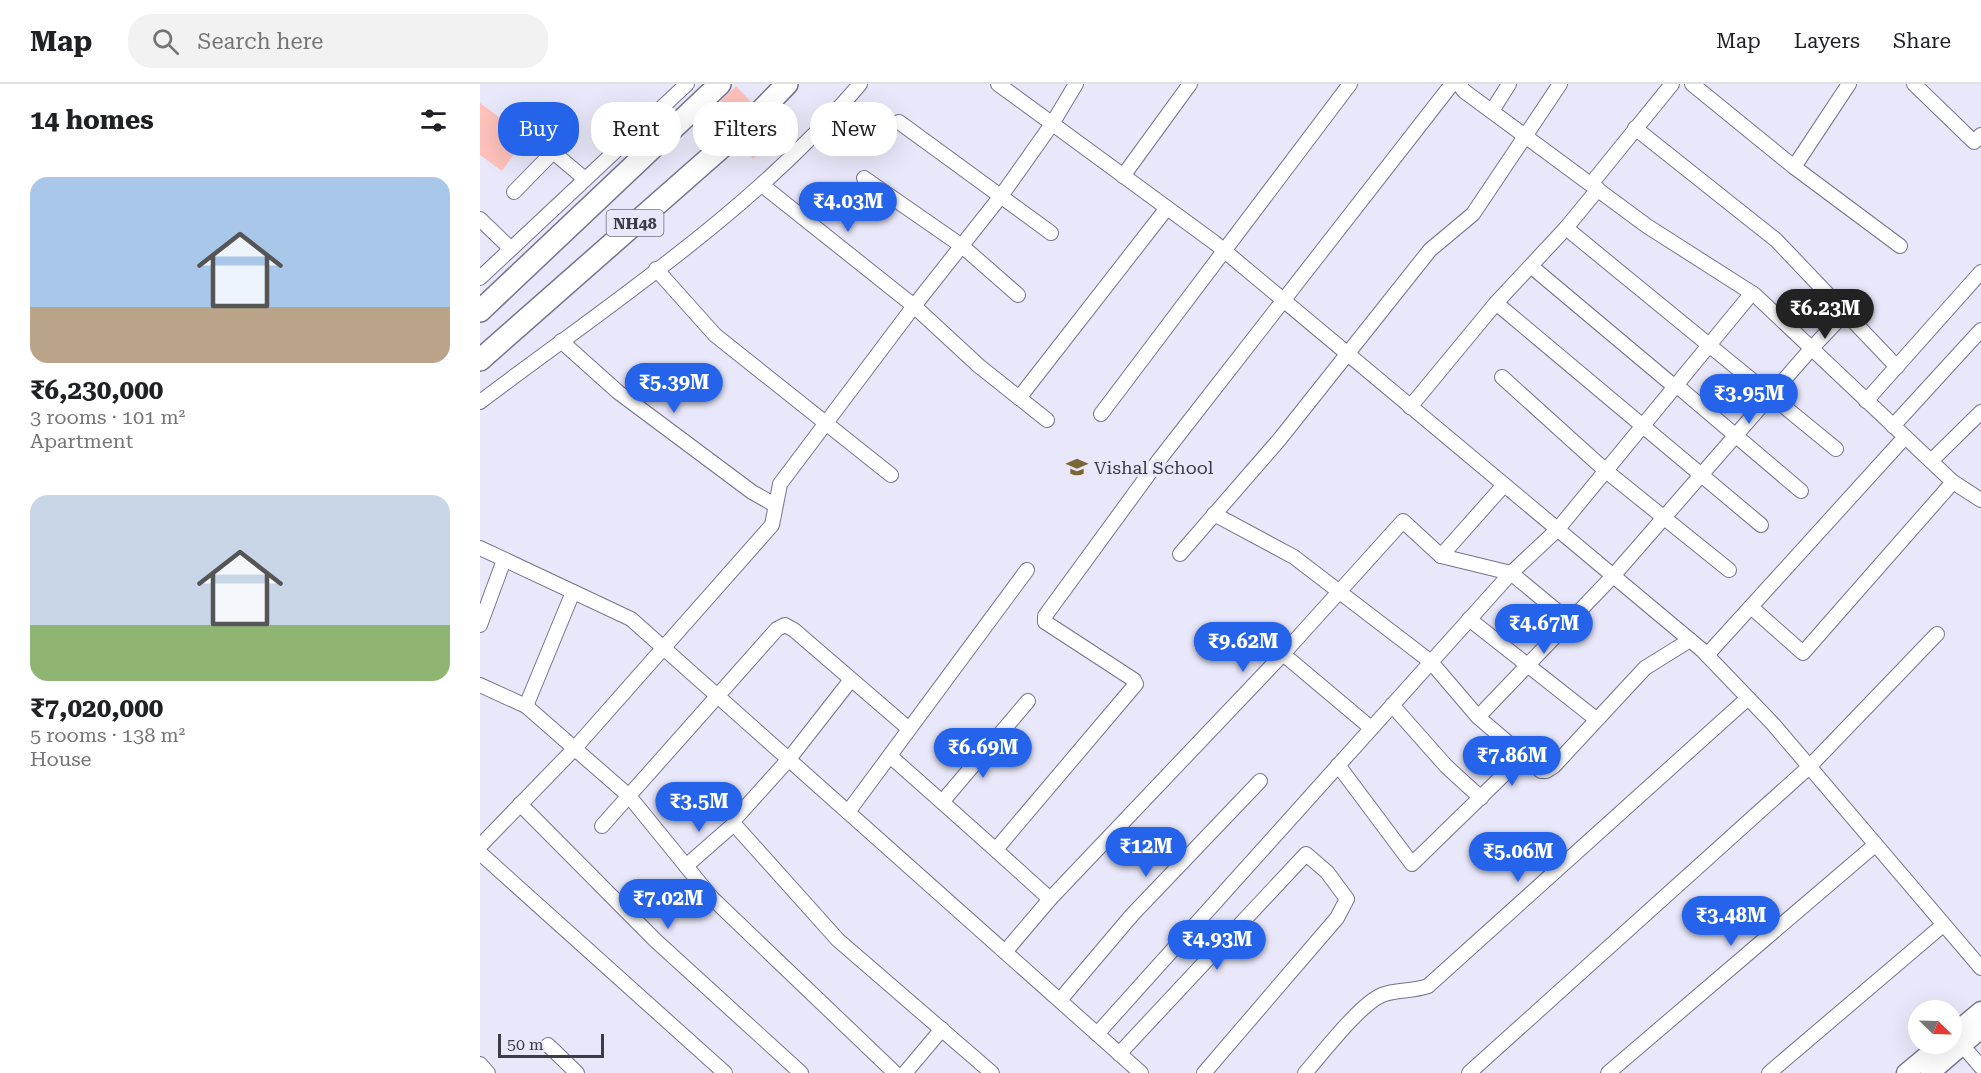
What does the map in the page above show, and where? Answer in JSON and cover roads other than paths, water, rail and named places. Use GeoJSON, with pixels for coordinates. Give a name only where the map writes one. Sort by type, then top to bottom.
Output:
{"type":"FeatureCollection","features":[{"type":"Feature","properties":{"kind":"highway","name":"NH48"},"geometry":{"type":"LineString","coordinates":[[480,310],[720,84]]}},
{"type":"Feature","properties":{"kind":"highway","name":"NH48"},"geometry":{"type":"LineString","coordinates":[[480,360],[747,125],[787,84]]}},
{"type":"Feature","properties":{"kind":"main road"},"geometry":{"type":"LineString","coordinates":[[1962,1034],[1981,1011]]}},
{"type":"Feature","properties":{"kind":"main road"},"geometry":{"type":"LineString","coordinates":[[1962,1038],[1981,1029]]}},
{"type":"Feature","properties":{"kind":"main road"},"geometry":{"type":"LineString","coordinates":[[1906,1073],[1929,1054]]}},
{"type":"Feature","properties":{"kind":"main road"},"geometry":{"type":"LineString","coordinates":[[1930,1073],[1946,1054]]}},
{"type":"Feature","properties":{"kind":"street"},"geometry":{"type":"LineString","coordinates":[[480,278],[687,84]]}},
{"type":"Feature","properties":{"kind":"street"},"geometry":{"type":"LineString","coordinates":[[480,402],[656,269],[762,185],[833,116],[860,84]]}},
{"type":"Feature","properties":{"kind":"street"},"geometry":{"type":"LineString","coordinates":[[998,84],[1225,252],[1707,655],[1809,767],[1981,968]]}},
{"type":"Feature","properties":{"kind":"street"},"geometry":{"type":"LineString","coordinates":[[480,846],[575,748],[772,525],[780,484],[914,306],[1001,196],[1052,124],[1076,84]]}},
{"type":"Feature","properties":{"kind":"street"},"geometry":{"type":"LineString","coordinates":[[1123,176],[1190,84]]}},
{"type":"Feature","properties":{"kind":"street"},"geometry":{"type":"LineString","coordinates":[[1101,414],[1350,84]]}},
{"type":"Feature","properties":{"kind":"street"},"geometry":{"type":"LineString","coordinates":[[998,852],[998,848],[1136,684],[1134,680],[1046,622],[1045,616],[1159,460],[1452,84]]}},
{"type":"Feature","properties":{"kind":"street"},"geometry":{"type":"LineString","coordinates":[[1459,84],[1464,91],[1647,226],[1752,293],[1953,482],[1981,500]]}},
{"type":"Feature","properties":{"kind":"street"},"geometry":{"type":"LineString","coordinates":[[1492,111],[1509,84]]}},
{"type":"Feature","properties":{"kind":"street"},"geometry":{"type":"LineString","coordinates":[[1180,554],[1349,355],[1430,250],[1473,214],[1560,84]]}},
{"type":"Feature","properties":{"kind":"street"},"geometry":{"type":"LineString","coordinates":[[1410,406],[1496,303],[1566,228],[1635,128],[1672,84]]}},
{"type":"Feature","properties":{"kind":"street"},"geometry":{"type":"LineString","coordinates":[[1692,84],[1794,167],[1900,246]]}},
{"type":"Feature","properties":{"kind":"street"},"geometry":{"type":"LineString","coordinates":[[1794,167],[1850,84]]}},
{"type":"Feature","properties":{"kind":"street"},"geometry":{"type":"LineString","coordinates":[[1914,84],[1979,142]]}},
{"type":"Feature","properties":{"kind":"street"},"geometry":{"type":"LineString","coordinates":[[899,122],[1051,233]]}},
{"type":"Feature","properties":{"kind":"street"},"geometry":{"type":"LineString","coordinates":[[1635,128],[1776,240],[1896,367]]}},
{"type":"Feature","properties":{"kind":"street"},"geometry":{"type":"LineString","coordinates":[[514,192],[553,152],[585,179]]}},
{"type":"Feature","properties":{"kind":"street"},"geometry":{"type":"LineString","coordinates":[[864,178],[963,246],[1018,295]]}},
{"type":"Feature","properties":{"kind":"street"},"geometry":{"type":"LineString","coordinates":[[762,185],[914,306],[1047,420]]}},
{"type":"Feature","properties":{"kind":"street"},"geometry":{"type":"LineString","coordinates":[[1019,398],[1167,208]]}},
{"type":"Feature","properties":{"kind":"street"},"geometry":{"type":"LineString","coordinates":[[480,219],[511,249]]}},
{"type":"Feature","properties":{"kind":"street"},"geometry":{"type":"LineString","coordinates":[[1566,228],[1836,449]]}},
{"type":"Feature","properties":{"kind":"street"},"geometry":{"type":"LineString","coordinates":[[1532,267],[1801,491]]}},
{"type":"Feature","properties":{"kind":"street"},"geometry":{"type":"LineString","coordinates":[[656,269],[715,335],[891,475]]}},
{"type":"Feature","properties":{"kind":"street"},"geometry":{"type":"LineString","coordinates":[[1866,401],[1981,272]]}},
{"type":"Feature","properties":{"kind":"street"},"geometry":{"type":"LineString","coordinates":[[1098,1034],[1469,619],[1511,573],[1557,530],[1752,293]]}},
{"type":"Feature","properties":{"kind":"street"},"geometry":{"type":"LineString","coordinates":[[1496,303],[1761,525]]}},
{"type":"Feature","properties":{"kind":"street"},"geometry":{"type":"LineString","coordinates":[[1478,717],[1613,576],[1845,313]]}},
{"type":"Feature","properties":{"kind":"street"},"geometry":{"type":"LineString","coordinates":[[1893,426],[1981,330]]}},
{"type":"Feature","properties":{"kind":"street"},"geometry":{"type":"LineString","coordinates":[[561,341],[618,392],[752,492],[775,505]]}},
{"type":"Feature","properties":{"kind":"street"},"geometry":{"type":"LineString","coordinates":[[1502,377],[1606,471],[1729,570]]}},
{"type":"Feature","properties":{"kind":"street"},"geometry":{"type":"LineString","coordinates":[[1931,461],[1981,412]]}},
{"type":"Feature","properties":{"kind":"street"},"geometry":{"type":"LineString","coordinates":[[1707,655],[1905,437]]}},
{"type":"Feature","properties":{"kind":"street"},"geometry":{"type":"LineString","coordinates":[[1751,607],[1803,653],[1953,482]]}},
{"type":"Feature","properties":{"kind":"street"},"geometry":{"type":"LineString","coordinates":[[1441,556],[1504,485]]}},
{"type":"Feature","properties":{"kind":"street"},"geometry":{"type":"LineString","coordinates":[[1214,514],[1294,557],[1431,662],[1478,717],[1541,771],[1554,766],[1645,668],[1690,640]]}},
{"type":"Feature","properties":{"kind":"street"},"geometry":{"type":"LineString","coordinates":[[1005,952],[1050,899],[1283,654],[1338,590],[1403,521],[1441,556],[1511,573],[1569,621]]}},
{"type":"Feature","properties":{"kind":"street"},"geometry":{"type":"LineString","coordinates":[[480,548],[632,619],[1140,1073]]}},
{"type":"Feature","properties":{"kind":"street"},"geometry":{"type":"LineString","coordinates":[[480,625],[504,560]]}},
{"type":"Feature","properties":{"kind":"street"},"geometry":{"type":"LineString","coordinates":[[848,812],[1027,570]]}},
{"type":"Feature","properties":{"kind":"street"},"geometry":{"type":"LineString","coordinates":[[526,706],[573,592]]}},
{"type":"Feature","properties":{"kind":"street"},"geometry":{"type":"LineString","coordinates":[[1469,619],[1528,663],[1596,719]]}},
{"type":"Feature","properties":{"kind":"street"},"geometry":{"type":"LineString","coordinates":[[602,826],[777,629],[785,625],[795,630],[850,681],[909,729]]}},
{"type":"Feature","properties":{"kind":"street"},"geometry":{"type":"LineString","coordinates":[[1469,1073],[1809,767],[1937,634]]}},
{"type":"Feature","properties":{"kind":"street"},"geometry":{"type":"LineString","coordinates":[[1283,654],[1371,728]]}},
{"type":"Feature","properties":{"kind":"street"},"geometry":{"type":"LineString","coordinates":[[686,866],[734,824],[735,819],[789,759],[850,681]]}},
{"type":"Feature","properties":{"kind":"street"},"geometry":{"type":"LineString","coordinates":[[480,685],[526,706],[629,796],[712,898],[895,1073]]}},
{"type":"Feature","properties":{"kind":"street"},"geometry":{"type":"LineString","coordinates":[[1305,1073],[1365,1007],[1381,995],[1413,992],[1428,986],[1748,698]]}},
{"type":"Feature","properties":{"kind":"street"},"geometry":{"type":"LineString","coordinates":[[942,802],[1028,701]]}},
{"type":"Feature","properties":{"kind":"street"},"geometry":{"type":"LineString","coordinates":[[1392,705],[1446,766],[1482,798]]}},
{"type":"Feature","properties":{"kind":"street"},"geometry":{"type":"LineString","coordinates":[[890,756],[1050,899]]}},
{"type":"Feature","properties":{"kind":"street"},"geometry":{"type":"LineString","coordinates":[[1338,765],[1412,864],[1523,756]]}},
{"type":"Feature","properties":{"kind":"street"},"geometry":{"type":"LineString","coordinates":[[1060,1000],[1132,915],[1260,781]]}},
{"type":"Feature","properties":{"kind":"street"},"geometry":{"type":"LineString","coordinates":[[520,804],[655,940],[801,1073]]}},
{"type":"Feature","properties":{"kind":"street"},"geometry":{"type":"LineString","coordinates":[[734,824],[837,940],[992,1073]]}},
{"type":"Feature","properties":{"kind":"street"},"geometry":{"type":"LineString","coordinates":[[1608,1073],[1875,845]]}},
{"type":"Feature","properties":{"kind":"street"},"geometry":{"type":"LineString","coordinates":[[480,853],[725,1073]]}},
{"type":"Feature","properties":{"kind":"street"},"geometry":{"type":"LineString","coordinates":[[1119,1054],[1306,854],[1327,872],[1347,898],[1337,918],[1204,1073]]}},
{"type":"Feature","properties":{"kind":"street"},"geometry":{"type":"LineString","coordinates":[[1769,1073],[1943,925]]}},
{"type":"Feature","properties":{"kind":"street"},"geometry":{"type":"LineString","coordinates":[[905,1073],[942,1029]]}},
{"type":"Feature","properties":{"kind":"street"},"geometry":{"type":"LineString","coordinates":[[548,1045],[577,1073]]}},
{"type":"Feature","properties":{"kind":"street"},"geometry":{"type":"LineString","coordinates":[[1962,1046],[1981,1067]]}},
{"type":"Feature","properties":{"kind":"street"},"geometry":{"type":"LineString","coordinates":[[480,1064],[488,1073]]}},
{"type":"Feature","properties":{"kind":"place","name":"Vishal School"},"geometry":{"type":"Point","coordinates":[1077,467]}}]}
